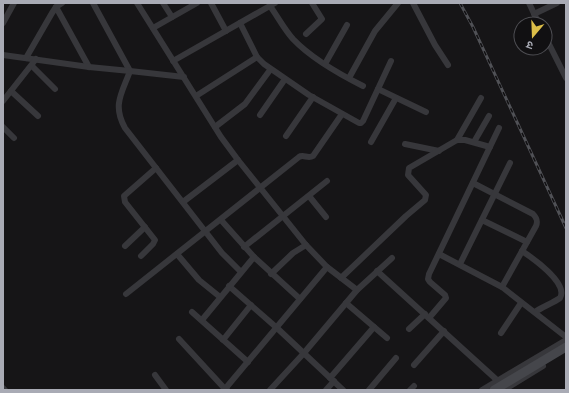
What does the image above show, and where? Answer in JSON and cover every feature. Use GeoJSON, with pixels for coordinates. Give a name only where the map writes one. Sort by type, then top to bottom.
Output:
{"type":"FeatureCollection","features":[{"type":"Feature","properties":{"kind":"main road"},"geometry":{"type":"LineString","coordinates":[[494,390],[566,347]]}},
{"type":"Feature","properties":{"kind":"street"},"geometry":{"type":"LineString","coordinates":[[3,23],[14,3]]}},
{"type":"Feature","properties":{"kind":"street"},"geometry":{"type":"LineString","coordinates":[[26,58],[56,7],[62,3]]}},
{"type":"Feature","properties":{"kind":"street"},"geometry":{"type":"LineString","coordinates":[[93,3],[130,71],[121,95],[118,112],[120,120],[222,253],[241,272]]}},
{"type":"Feature","properties":{"kind":"street"},"geometry":{"type":"LineString","coordinates":[[137,3],[215,127],[238,160],[282,217],[327,268],[357,290]]}},
{"type":"Feature","properties":{"kind":"street"},"geometry":{"type":"LineString","coordinates":[[163,3],[172,17]]}},
{"type":"Feature","properties":{"kind":"street"},"geometry":{"type":"LineString","coordinates":[[153,28],[197,3]]}},
{"type":"Feature","properties":{"kind":"street"},"geometry":{"type":"LineString","coordinates":[[211,3],[226,32]]}},
{"type":"Feature","properties":{"kind":"street"},"geometry":{"type":"LineString","coordinates":[[306,34],[322,19],[312,3]]}},
{"type":"Feature","properties":{"kind":"street"},"geometry":{"type":"LineString","coordinates":[[349,78],[375,31],[398,3]]}},
{"type":"Feature","properties":{"kind":"street"},"geometry":{"type":"LineString","coordinates":[[413,3],[435,45],[448,65]]}},
{"type":"Feature","properties":{"kind":"street"},"geometry":{"type":"LineString","coordinates":[[529,3],[534,14],[557,3]]}},
{"type":"Feature","properties":{"kind":"street"},"geometry":{"type":"LineString","coordinates":[[174,61],[273,4],[283,26],[294,40],[325,64],[364,86]]}},
{"type":"Feature","properties":{"kind":"street"},"geometry":{"type":"LineString","coordinates":[[56,7],[89,67]]}},
{"type":"Feature","properties":{"kind":"street"},"geometry":{"type":"LineString","coordinates":[[240,23],[257,57],[270,70],[359,123],[362,122],[391,61]]}},
{"type":"Feature","properties":{"kind":"street"},"geometry":{"type":"LineString","coordinates":[[325,64],[347,25]]}},
{"type":"Feature","properties":{"kind":"street"},"geometry":{"type":"LineString","coordinates":[[553,50],[564,70],[566,78]]}},
{"type":"Feature","properties":{"kind":"street"},"geometry":{"type":"LineString","coordinates":[[3,55],[89,67],[184,77]]}},
{"type":"Feature","properties":{"kind":"street"},"geometry":{"type":"LineString","coordinates":[[196,96],[257,57]]}},
{"type":"Feature","properties":{"kind":"street"},"geometry":{"type":"LineString","coordinates":[[3,101],[36,60]]}},
{"type":"Feature","properties":{"kind":"street"},"geometry":{"type":"LineString","coordinates":[[32,66],[55,89]]}},
{"type":"Feature","properties":{"kind":"street"},"geometry":{"type":"LineString","coordinates":[[215,127],[245,104],[270,70]]}},
{"type":"Feature","properties":{"kind":"street"},"geometry":{"type":"LineString","coordinates":[[260,115],[285,79]]}},
{"type":"Feature","properties":{"kind":"street"},"geometry":{"type":"LineString","coordinates":[[378,90],[426,112]]}},
{"type":"Feature","properties":{"kind":"street"},"geometry":{"type":"LineString","coordinates":[[11,91],[38,116]]}},
{"type":"Feature","properties":{"kind":"street"},"geometry":{"type":"LineString","coordinates":[[286,136],[313,97]]}},
{"type":"Feature","properties":{"kind":"street"},"geometry":{"type":"LineString","coordinates":[[371,142],[396,98]]}},
{"type":"Feature","properties":{"kind":"street"},"geometry":{"type":"LineString","coordinates":[[457,140],[481,98]]}},
{"type":"Feature","properties":{"kind":"street"},"geometry":{"type":"LineString","coordinates":[[126,294],[301,156],[313,156],[342,114]]}},
{"type":"Feature","properties":{"kind":"street"},"geometry":{"type":"LineString","coordinates":[[474,142],[489,116]]}},
{"type":"Feature","properties":{"kind":"street"},"geometry":{"type":"LineString","coordinates":[[3,127],[14,138]]}},
{"type":"Feature","properties":{"kind":"street"},"geometry":{"type":"LineString","coordinates":[[409,329],[427,316],[446,298],[445,295],[430,282],[428,279],[429,274],[490,148],[498,128]]}},
{"type":"Feature","properties":{"kind":"street"},"geometry":{"type":"LineString","coordinates":[[341,278],[425,200],[426,195],[408,175],[408,172],[412,166],[457,140],[474,142],[490,148]]}},
{"type":"Feature","properties":{"kind":"street"},"geometry":{"type":"LineString","coordinates":[[405,144],[439,150]]}},
{"type":"Feature","properties":{"kind":"street"},"geometry":{"type":"LineString","coordinates":[[183,202],[238,160]]}},
{"type":"Feature","properties":{"kind":"street"},"geometry":{"type":"LineString","coordinates":[[460,264],[510,163]]}},
{"type":"Feature","properties":{"kind":"street"},"geometry":{"type":"LineString","coordinates":[[141,256],[155,240],[125,202],[124,196],[156,168]]}},
{"type":"Feature","properties":{"kind":"street"},"geometry":{"type":"LineString","coordinates":[[244,247],[327,181]]}},
{"type":"Feature","properties":{"kind":"street"},"geometry":{"type":"LineString","coordinates":[[473,183],[536,217],[538,221],[502,287]]}},
{"type":"Feature","properties":{"kind":"street"},"geometry":{"type":"LineString","coordinates":[[309,196],[326,217]]}},
{"type":"Feature","properties":{"kind":"street"},"geometry":{"type":"LineString","coordinates":[[221,220],[244,247],[271,274],[300,299]]}},
{"type":"Feature","properties":{"kind":"street"},"geometry":{"type":"LineString","coordinates":[[482,220],[527,242]]}},
{"type":"Feature","properties":{"kind":"street"},"geometry":{"type":"LineString","coordinates":[[125,246],[145,227]]}},
{"type":"Feature","properties":{"kind":"street"},"geometry":{"type":"LineString","coordinates":[[271,274],[293,253],[306,245]]}},
{"type":"Feature","properties":{"kind":"street"},"geometry":{"type":"LineString","coordinates":[[522,251],[556,276],[561,283],[562,292],[560,297],[535,312]]}},
{"type":"Feature","properties":{"kind":"street"},"geometry":{"type":"LineString","coordinates":[[177,254],[199,280],[220,297]]}},
{"type":"Feature","properties":{"kind":"street"},"geometry":{"type":"LineString","coordinates":[[439,254],[502,287],[566,337]]}},
{"type":"Feature","properties":{"kind":"street"},"geometry":{"type":"LineString","coordinates":[[202,320],[254,257]]}},
{"type":"Feature","properties":{"kind":"street"},"geometry":{"type":"LineString","coordinates":[[270,390],[304,353],[357,290],[392,258]]}},
{"type":"Feature","properties":{"kind":"street"},"geometry":{"type":"LineString","coordinates":[[179,339],[226,389],[327,268]]}},
{"type":"Feature","properties":{"kind":"street"},"geometry":{"type":"LineString","coordinates":[[377,271],[498,381],[503,390],[514,388],[566,351]]}},
{"type":"Feature","properties":{"kind":"street"},"geometry":{"type":"LineString","coordinates":[[229,286],[277,328],[343,390]]}},
{"type":"Feature","properties":{"kind":"street"},"geometry":{"type":"LineString","coordinates":[[346,303],[387,338]]}},
{"type":"Feature","properties":{"kind":"street"},"geometry":{"type":"LineString","coordinates":[[501,333],[521,303]]}},
{"type":"Feature","properties":{"kind":"street"},"geometry":{"type":"LineString","coordinates":[[223,340],[251,305]]}},
{"type":"Feature","properties":{"kind":"street"},"geometry":{"type":"LineString","coordinates":[[192,312],[248,362]]}},
{"type":"Feature","properties":{"kind":"street"},"geometry":{"type":"LineString","coordinates":[[326,390],[332,380],[374,327]]}},
{"type":"Feature","properties":{"kind":"street"},"geometry":{"type":"LineString","coordinates":[[414,365],[444,331]]}},
{"type":"Feature","properties":{"kind":"street"},"geometry":{"type":"LineString","coordinates":[[482,390],[566,340]]}},
{"type":"Feature","properties":{"kind":"street"},"geometry":{"type":"LineString","coordinates":[[369,390],[396,358]]}},
{"type":"Feature","properties":{"kind":"street"},"geometry":{"type":"LineString","coordinates":[[155,376],[166,390]]}},
{"type":"Feature","properties":{"kind":"railway"},"geometry":{"type":"LineString","coordinates":[[460,3],[473,27],[566,228]]}}]}
